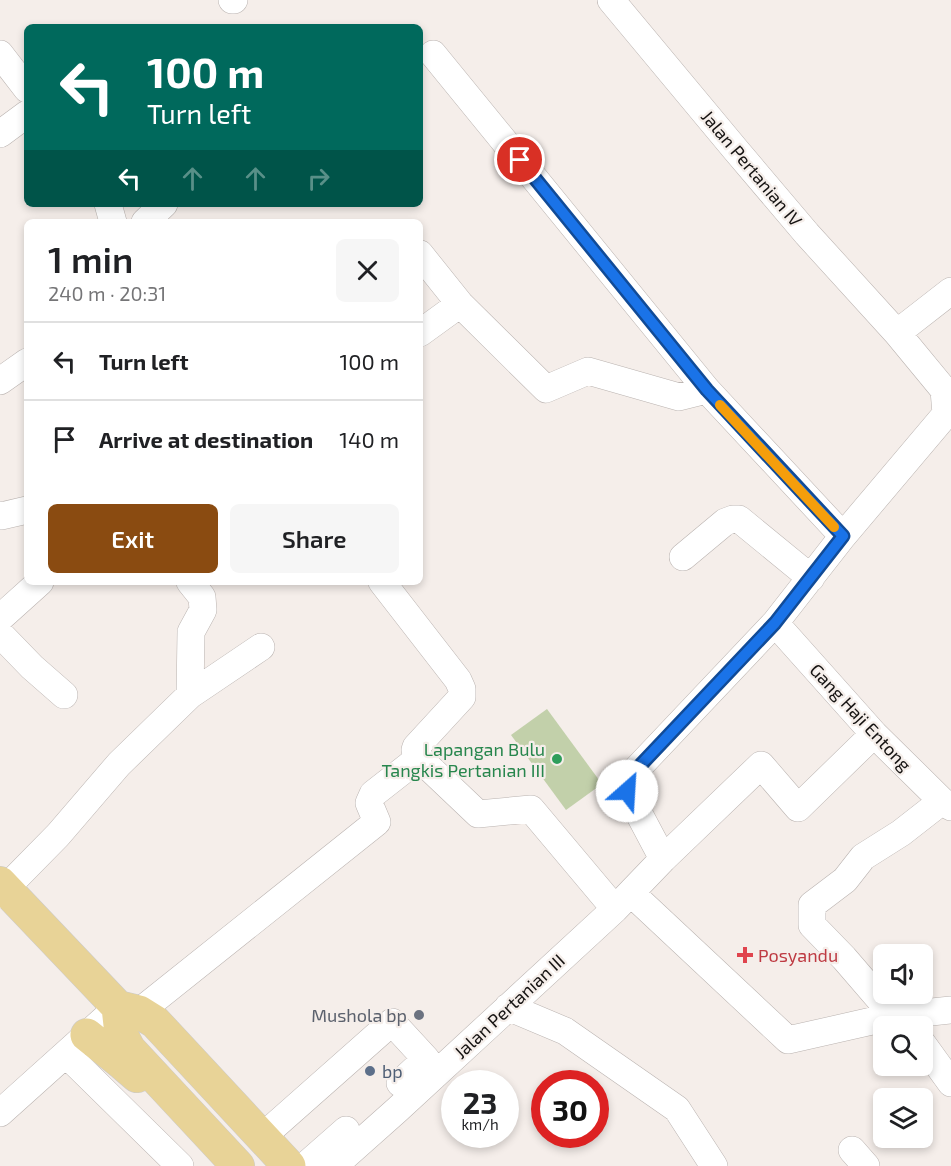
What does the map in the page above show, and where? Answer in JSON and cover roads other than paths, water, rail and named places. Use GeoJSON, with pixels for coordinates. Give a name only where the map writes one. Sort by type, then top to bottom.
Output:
{"type":"FeatureCollection","features":[{"type":"Feature","properties":{"kind":"main road"},"geometry":{"type":"LineString","coordinates":[[2,889],[129,1009],[155,1022],[289,1166]]}},
{"type":"Feature","properties":{"kind":"main road"},"geometry":{"type":"LineString","coordinates":[[129,1009],[121,1034],[129,1049],[238,1166]]}},
{"type":"Feature","properties":{"kind":"main road"},"geometry":{"type":"LineString","coordinates":[[77,1045],[123,1064],[146,1084],[173,1095]]}},
{"type":"Feature","properties":{"kind":"main road"},"geometry":{"type":"LineString","coordinates":[[200,1125],[228,1100]]}},
{"type":"Feature","properties":{"kind":"street","name":"Jalan Pertanian IV"},"geometry":{"type":"LineString","coordinates":[[611,0],[793,217],[897,333]]}},
{"type":"Feature","properties":{"kind":"street"},"geometry":{"type":"LineString","coordinates":[[0,54],[24,85]]}},
{"type":"Feature","properties":{"kind":"street"},"geometry":{"type":"LineString","coordinates":[[433,54],[707,390],[843,536]]}},
{"type":"Feature","properties":{"kind":"street"},"geometry":{"type":"LineString","coordinates":[[0,134],[24,116]]}},
{"type":"Feature","properties":{"kind":"street"},"geometry":{"type":"LineString","coordinates":[[148,219],[161,207]]}},
{"type":"Feature","properties":{"kind":"street"},"geometry":{"type":"LineString","coordinates":[[423,258],[460,304],[546,389],[588,371],[679,397],[707,390]]}},
{"type":"Feature","properties":{"kind":"street"},"geometry":{"type":"LineString","coordinates":[[663,859],[627,791],[633,773],[775,623],[843,536],[946,414],[944,390],[897,333],[951,291]]}},
{"type":"Feature","properties":{"kind":"street"},"geometry":{"type":"LineString","coordinates":[[423,331],[460,304]]}},
{"type":"Feature","properties":{"kind":"street"},"geometry":{"type":"LineString","coordinates":[[0,381],[24,364]]}},
{"type":"Feature","properties":{"kind":"street"},"geometry":{"type":"LineString","coordinates":[[0,515],[24,511]]}},
{"type":"Feature","properties":{"kind":"street"},"geometry":{"type":"LineString","coordinates":[[683,557],[725,522],[739,519],[811,578]]}},
{"type":"Feature","properties":{"kind":"street"},"geometry":{"type":"LineString","coordinates":[[0,618],[37,585]]}},
{"type":"Feature","properties":{"kind":"street"},"geometry":{"type":"LineString","coordinates":[[190,695],[191,632],[203,610],[202,597],[192,585]]}},
{"type":"Feature","properties":{"kind":"street"},"geometry":{"type":"LineString","coordinates":[[384,585],[458,680],[462,689],[462,697],[415,750],[420,758],[478,814],[531,809],[623,901],[788,1040],[873,1024]]}},
{"type":"Feature","properties":{"kind":"street","name":"Gang Haji Entong"},"geometry":{"type":"LineString","coordinates":[[775,623],[874,734],[946,804]]}},
{"type":"Feature","properties":{"kind":"street"},"geometry":{"type":"LineString","coordinates":[[0,634],[32,667],[64,695]]}},
{"type":"Feature","properties":{"kind":"street"},"geometry":{"type":"LineString","coordinates":[[2,889],[58,835],[119,764],[190,695],[261,647]]}},
{"type":"Feature","properties":{"kind":"street","name":"Jalan Pertanian III"},"geometry":{"type":"LineString","coordinates":[[333,1166],[623,901],[663,859],[761,765],[798,808],[874,734]]}},
{"type":"Feature","properties":{"kind":"street"},"geometry":{"type":"LineString","coordinates":[[0,1113],[77,1045],[129,1009],[377,822],[369,803],[373,794],[420,758]]}},
{"type":"Feature","properties":{"kind":"street"},"geometry":{"type":"LineString","coordinates":[[899,1016],[812,925],[812,905],[845,880],[863,857],[946,804]]}},
{"type":"Feature","properties":{"kind":"street"},"geometry":{"type":"LineString","coordinates":[[508,1007],[565,1031],[677,1109],[714,1166]]}},
{"type":"Feature","properties":{"kind":"street"},"geometry":{"type":"LineString","coordinates":[[918,1016],[951,1010]]}},
{"type":"Feature","properties":{"kind":"street"},"geometry":{"type":"LineString","coordinates":[[262,1137],[392,1022],[426,1059],[305,1166]]}},
{"type":"Feature","properties":{"kind":"street"},"geometry":{"type":"LineString","coordinates":[[77,1045],[180,1166]]}},
{"type":"Feature","properties":{"kind":"street"},"geometry":{"type":"LineString","coordinates":[[933,1058],[951,1083]]}},
{"type":"Feature","properties":{"kind":"place","name":"Lapangan Bulu Tangkis Pertanian III"},"geometry":{"type":"Point","coordinates":[557,759]}},
{"type":"Feature","properties":{"kind":"place","name":"Posyandu"},"geometry":{"type":"Point","coordinates":[745,955]}},
{"type":"Feature","properties":{"kind":"place","name":"Mushola bp"},"geometry":{"type":"Point","coordinates":[419,1015]}},
{"type":"Feature","properties":{"kind":"place","name":"bp"},"geometry":{"type":"Point","coordinates":[370,1071]}}]}
